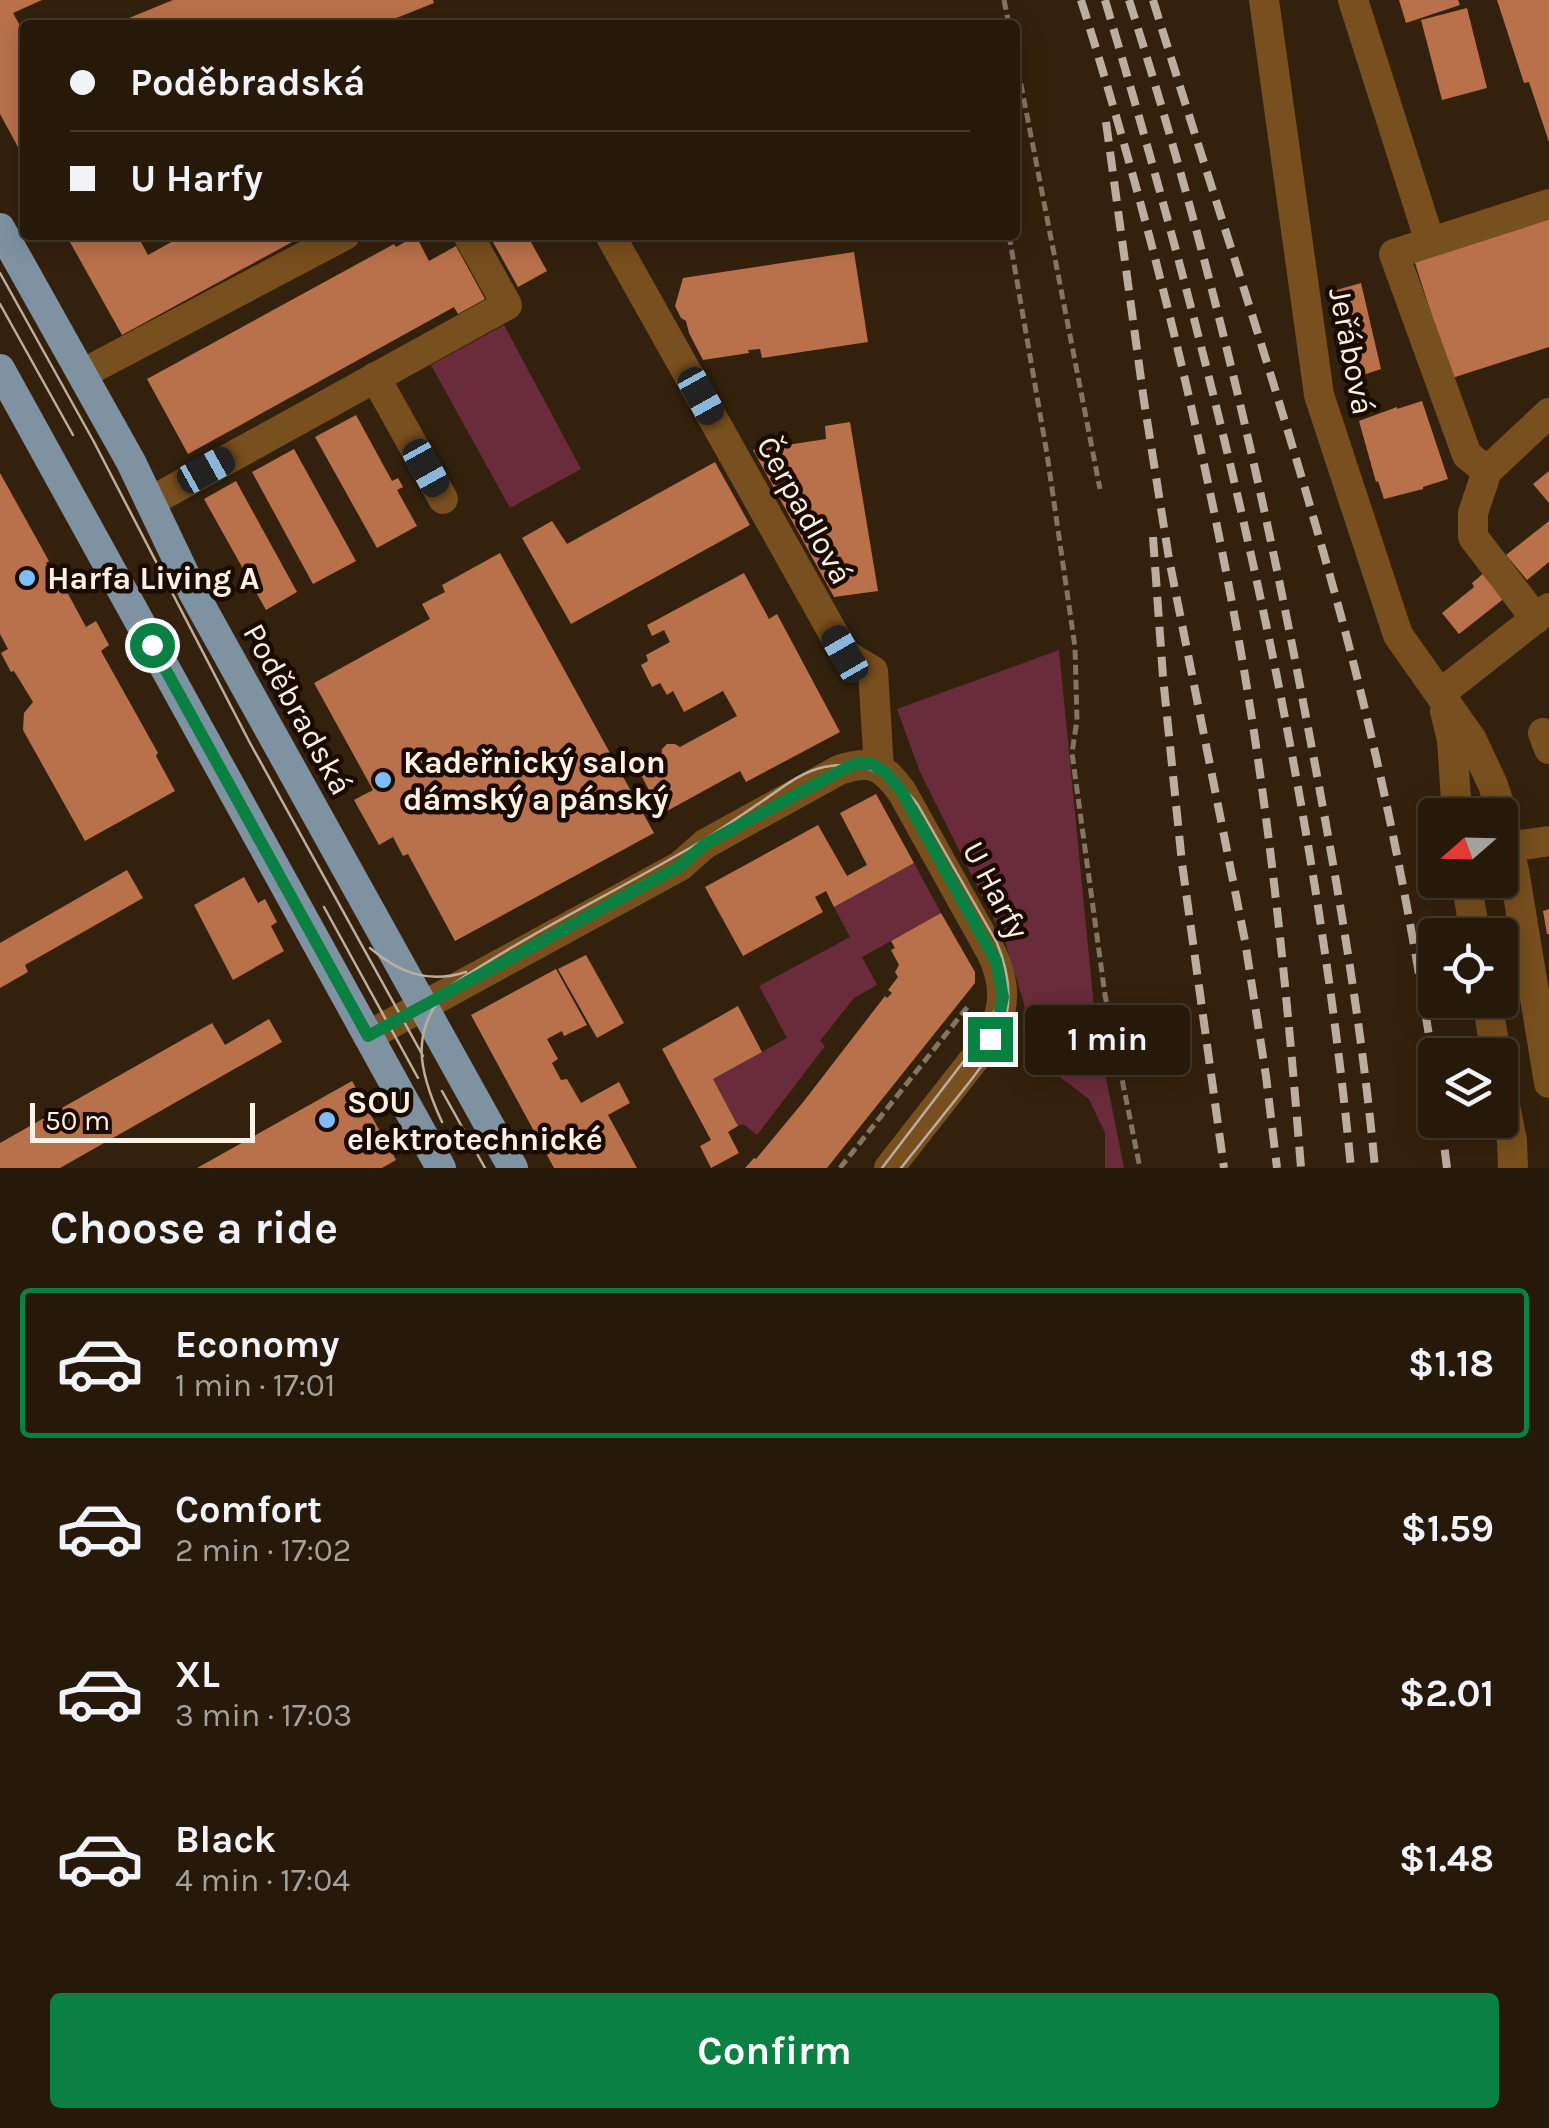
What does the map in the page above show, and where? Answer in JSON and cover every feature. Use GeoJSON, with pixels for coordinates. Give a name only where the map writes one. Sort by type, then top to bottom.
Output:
{"type":"FeatureCollection","features":[{"type":"Feature","properties":{"kind":"main road","name":"Poděbradská"},"geometry":{"type":"LineString","coordinates":[[0,228],[150,502],[193,592],[512,1168]]}},
{"type":"Feature","properties":{"kind":"main road"},"geometry":{"type":"LineString","coordinates":[[0,369],[441,1168]]}},
{"type":"Feature","properties":{"kind":"street","name":"Jeřábová"},"geometry":{"type":"LineString","coordinates":[[1264,0],[1318,395],[1398,636],[1472,740],[1496,798]]}},
{"type":"Feature","properties":{"kind":"street"},"geometry":{"type":"LineString","coordinates":[[1353,0],[1430,242]]}},
{"type":"Feature","properties":{"kind":"street"},"geometry":{"type":"LineString","coordinates":[[1487,471],[1466,455],[1394,254],[1549,204]]}},
{"type":"Feature","properties":{"kind":"street"},"geometry":{"type":"LineString","coordinates":[[82,374],[336,240]]}},
{"type":"Feature","properties":{"kind":"street"},"geometry":{"type":"LineString","coordinates":[[150,502],[506,306],[471,240]]}},
{"type":"Feature","properties":{"kind":"street","name":"Čerpadlová"},"geometry":{"type":"LineString","coordinates":[[613,240],[845,654],[873,671],[868,766]]}},
{"type":"Feature","properties":{"kind":"street"},"geometry":{"type":"LineString","coordinates":[[376,377],[443,499]]}},
{"type":"Feature","properties":{"kind":"street"},"geometry":{"type":"LineString","coordinates":[[1457,798],[1452,740],[1440,693],[1542,614],[1473,537],[1474,513],[1487,471],[1549,413]]}},
{"type":"Feature","properties":{"kind":"street"},"geometry":{"type":"LineString","coordinates":[[368,1036],[680,866],[705,844],[839,770],[868,766]]}},
{"type":"Feature","properties":{"kind":"street","name":"U Harfy"},"geometry":{"type":"LineString","coordinates":[[868,766],[892,779],[902,792],[991,952],[1003,997],[990,1039],[889,1168]]}},
{"type":"Feature","properties":{"kind":"street"},"geometry":{"type":"LineString","coordinates":[[1518,846],[1549,841]]}},
{"type":"Feature","properties":{"kind":"street","name":"Jeřábová"},"geometry":{"type":"LineString","coordinates":[[1518,898],[1549,1083]]}},
{"type":"Feature","properties":{"kind":"street"},"geometry":{"type":"LineString","coordinates":[[1511,1138],[1513,1168]]}},
{"type":"Feature","properties":{"kind":"path"},"geometry":{"type":"LineString","coordinates":[[1020,80],[1100,490]]}},
{"type":"Feature","properties":{"kind":"path"},"geometry":{"type":"LineString","coordinates":[[1010,240],[1075,647],[1077,720],[1072,753],[1105,995],[1140,1168]]}},
{"type":"Feature","properties":{"kind":"path"},"geometry":{"type":"LineString","coordinates":[[840,1168],[973,1000]]}},
{"type":"Feature","properties":{"kind":"shaded area"},"geometry":{"type":"Polygon","coordinates":[[[504,325],[581,469],[510,508],[431,365],[504,325]]]}},
{"type":"Feature","properties":{"kind":"shaded area"},"geometry":{"type":"Polygon","coordinates":[[[1059,650],[1096,1028],[1124,1168],[1105,1168],[1105,1133],[1089,1099],[1032,1056],[1024,1003],[1005,942],[920,772],[897,709],[1059,650]]]}},
{"type":"Feature","properties":{"kind":"shaded area"},"geometry":{"type":"Polygon","coordinates":[[[914,863],[941,913],[862,957],[877,985],[854,998],[820,1041],[825,1046],[757,1135],[743,1124],[738,1126],[713,1079],[787,1038],[759,986],[850,937],[834,907],[914,863]]]}},
{"type":"Feature","properties":{"kind":"building"},"geometry":{"type":"Polygon","coordinates":[[[0,0],[42,0],[13,13],[20,26],[20,151],[0,114],[0,0]]]}},
{"type":"Feature","properties":{"kind":"building"},"geometry":{"type":"Polygon","coordinates":[[[173,0],[434,3],[392,20],[124,20],[173,0]]]}},
{"type":"Feature","properties":{"kind":"building"},"geometry":{"type":"Polygon","coordinates":[[[1399,0],[1458,0],[1460,5],[1406,23],[1399,0]]]}},
{"type":"Feature","properties":{"kind":"building"},"geometry":{"type":"Polygon","coordinates":[[[1497,0],[1549,0],[1549,142],[1529,82],[1524,83],[1497,0]]]}},
{"type":"Feature","properties":{"kind":"building"},"geometry":{"type":"Polygon","coordinates":[[[1467,8],[1487,88],[1442,100],[1421,20],[1467,8]]]}},
{"type":"Feature","properties":{"kind":"building"},"geometry":{"type":"Polygon","coordinates":[[[1549,216],[1549,347],[1452,378],[1414,260],[1549,216]]]}},
{"type":"Feature","properties":{"kind":"building"},"geometry":{"type":"Polygon","coordinates":[[[69,240],[140,240],[148,255],[175,240],[296,240],[122,335],[69,240]]]}},
{"type":"Feature","properties":{"kind":"building"},"geometry":{"type":"Polygon","coordinates":[[[418,240],[429,261],[456,246],[485,299],[458,314],[454,307],[188,454],[147,379],[394,244],[396,247],[418,240]]]}},
{"type":"Feature","properties":{"kind":"building"},"geometry":{"type":"Polygon","coordinates":[[[492,240],[530,240],[547,271],[518,287],[492,240]]]}},
{"type":"Feature","properties":{"kind":"building"},"geometry":{"type":"Polygon","coordinates":[[[854,252],[868,342],[762,358],[760,349],[748,350],[749,353],[703,360],[675,306],[683,278],[854,252]]]}},
{"type":"Feature","properties":{"kind":"building"},"geometry":{"type":"Polygon","coordinates":[[[1361,283],[1381,369],[1354,378],[1333,291],[1361,283]]]}},
{"type":"Feature","properties":{"kind":"building"},"geometry":{"type":"Polygon","coordinates":[[[1422,401],[1448,479],[1384,499],[1359,421],[1422,401]]]}},
{"type":"Feature","properties":{"kind":"building"},"geometry":{"type":"Polygon","coordinates":[[[356,415],[392,481],[398,478],[403,487],[397,490],[417,526],[377,548],[315,437],[356,415]]]}},
{"type":"Feature","properties":{"kind":"building"},"geometry":{"type":"Polygon","coordinates":[[[850,422],[878,591],[834,597],[753,450],[826,439],[825,426],[850,422]]]}},
{"type":"Feature","properties":{"kind":"building"},"geometry":{"type":"Polygon","coordinates":[[[294,449],[356,561],[313,584],[252,472],[294,449]]]}},
{"type":"Feature","properties":{"kind":"building"},"geometry":{"type":"Polygon","coordinates":[[[715,462],[750,525],[571,624],[522,538],[552,521],[567,544],[715,462]]]}},
{"type":"Feature","properties":{"kind":"building"},"geometry":{"type":"Polygon","coordinates":[[[1549,471],[1549,503],[1533,484],[1549,471]]]}},
{"type":"Feature","properties":{"kind":"building"},"geometry":{"type":"Polygon","coordinates":[[[0,473],[63,594],[67,592],[86,627],[96,621],[109,645],[101,651],[175,791],[85,841],[23,730],[24,713],[33,702],[1,653],[8,649],[0,634],[0,473]]]}},
{"type":"Feature","properties":{"kind":"building"},"geometry":{"type":"Polygon","coordinates":[[[236,481],[297,592],[266,610],[204,499],[236,481]]]}},
{"type":"Feature","properties":{"kind":"building"},"geometry":{"type":"Polygon","coordinates":[[[1549,521],[1549,562],[1527,580],[1506,555],[1549,521]]]}},
{"type":"Feature","properties":{"kind":"building"},"geometry":{"type":"Polygon","coordinates":[[[500,553],[654,833],[455,941],[408,854],[403,856],[393,837],[379,845],[354,800],[373,790],[314,683],[430,619],[422,604],[445,592],[442,585],[500,553]]]}},
{"type":"Feature","properties":{"kind":"building"},"geometry":{"type":"Polygon","coordinates":[[[1485,572],[1506,597],[1459,634],[1442,613],[1474,587],[1472,583],[1485,572]]]}},
{"type":"Feature","properties":{"kind":"building"},"geometry":{"type":"Polygon","coordinates":[[[744,573],[769,619],[777,614],[840,732],[746,782],[740,771],[667,811],[657,793],[652,796],[638,769],[661,757],[667,744],[680,747],[737,716],[723,691],[684,712],[673,691],[667,695],[660,683],[652,687],[641,665],[648,661],[646,655],[670,642],[664,630],[652,636],[647,625],[744,573]]]}},
{"type":"Feature","properties":{"kind":"building"},"geometry":{"type":"Polygon","coordinates":[[[876,794],[914,863],[834,907],[826,891],[815,897],[823,912],[743,956],[705,887],[818,825],[847,876],[867,865],[840,813],[876,794]]]}},
{"type":"Feature","properties":{"kind":"building"},"geometry":{"type":"Polygon","coordinates":[[[127,870],[143,898],[25,965],[28,972],[0,988],[0,943],[127,870]]]}},
{"type":"Feature","properties":{"kind":"building"},"geometry":{"type":"Polygon","coordinates":[[[244,877],[258,903],[265,899],[277,922],[271,926],[284,951],[233,980],[194,905],[244,877]]]}},
{"type":"Feature","properties":{"kind":"building"},"geometry":{"type":"Polygon","coordinates":[[[989,879],[1001,903],[993,907],[980,884],[989,879]]]}},
{"type":"Feature","properties":{"kind":"building"},"geometry":{"type":"Polygon","coordinates":[[[1549,909],[1549,934],[1547,934],[1543,911],[1549,909]]]}},
{"type":"Feature","properties":{"kind":"building"},"geometry":{"type":"Polygon","coordinates":[[[941,913],[975,972],[975,983],[827,1168],[745,1168],[804,1101],[885,996],[892,993],[888,990],[898,977],[895,972],[899,965],[891,941],[941,913]]]}},
{"type":"Feature","properties":{"kind":"building"},"geometry":{"type":"Polygon","coordinates":[[[586,955],[624,1023],[597,1038],[558,969],[586,955]]]}},
{"type":"Feature","properties":{"kind":"building"},"geometry":{"type":"Polygon","coordinates":[[[556,969],[587,1025],[547,1039],[558,1059],[552,1063],[581,1103],[619,1082],[630,1103],[608,1115],[637,1168],[554,1168],[471,1015],[556,969]]]}},
{"type":"Feature","properties":{"kind":"building"},"geometry":{"type":"Polygon","coordinates":[[[738,1006],[762,1052],[713,1079],[738,1126],[728,1132],[739,1153],[711,1168],[700,1146],[711,1140],[662,1049],[738,1006]]]}},
{"type":"Feature","properties":{"kind":"building"},"geometry":{"type":"Polygon","coordinates":[[[269,1019],[282,1042],[60,1168],[0,1168],[0,1143],[212,1023],[225,1045],[269,1019]]]}},
{"type":"Feature","properties":{"kind":"building","name":"SOU elektrotechnické"},"geometry":{"type":"Polygon","coordinates":[[[352,1081],[396,1160],[382,1168],[197,1168],[352,1081]]]}},
{"type":"Feature","properties":{"kind":"tram line"},"geometry":{"type":"LineString","coordinates":[[0,273],[94,442],[250,743],[423,1056]]}},
{"type":"Feature","properties":{"kind":"tram line"},"geometry":{"type":"LineString","coordinates":[[0,304],[73,435]]}},
{"type":"Feature","properties":{"kind":"tram line"},"geometry":{"type":"LineString","coordinates":[[442,1122],[423,1067],[423,1033],[439,1000],[453,984],[700,842],[800,776],[824,767],[851,765],[888,778],[918,805],[997,943],[1008,987],[1004,1024],[987,1058],[901,1168]]}},
{"type":"Feature","properties":{"kind":"tram line"},"geometry":{"type":"LineString","coordinates":[[324,907],[418,1078]]}},
{"type":"Feature","properties":{"kind":"tram line"},"geometry":{"type":"LineString","coordinates":[[370,948],[415,974],[439,977],[466,972]]}},
{"type":"Feature","properties":{"kind":"tram line"},"geometry":{"type":"LineString","coordinates":[[882,1168],[983,1036],[995,1010]]}},
{"type":"Feature","properties":{"kind":"tram line"},"geometry":{"type":"LineString","coordinates":[[442,1091],[485,1168]]}},
{"type":"Feature","properties":{"kind":"railway"},"geometry":{"type":"LineString","coordinates":[[1081,0],[1170,318],[1224,560],[1269,838],[1301,1168]]}},
{"type":"Feature","properties":{"kind":"railway"},"geometry":{"type":"LineString","coordinates":[[1105,0],[1186,287],[1256,578],[1312,872],[1351,1168]]}},
{"type":"Feature","properties":{"kind":"railway"},"geometry":{"type":"LineString","coordinates":[[1129,0],[1205,264],[1269,532],[1336,882],[1375,1168]]}},
{"type":"Feature","properties":{"kind":"railway"},"geometry":{"type":"LineString","coordinates":[[1153,0],[1292,445],[1351,653],[1392,833],[1429,1038]]}},
{"type":"Feature","properties":{"kind":"railway"},"geometry":{"type":"LineString","coordinates":[[1106,122],[1169,559],[1245,941],[1277,1168]]}},
{"type":"Feature","properties":{"kind":"railway"},"geometry":{"type":"LineString","coordinates":[[1153,537],[1182,863],[1224,1168]]}},
{"type":"Feature","properties":{"kind":"railway"},"geometry":{"type":"LineString","coordinates":[[1443,1138],[1447,1168]]}},
{"type":"Feature","properties":{"kind":"place","name":"Harfa Living A"},"geometry":{"type":"Point","coordinates":[27,578]}},
{"type":"Feature","properties":{"kind":"place","name":"Kadeřnický salon dámský a pánský"},"geometry":{"type":"Point","coordinates":[383,780]}},
{"type":"Feature","properties":{"kind":"place","name":"SOU elektrotechnické"},"geometry":{"type":"Point","coordinates":[327,1120]}},
{"type":"Feature","properties":{"kind":"route"},"geometry":{"type":"LineString","coordinates":[[152,645],[368,1036],[680,866],[705,844],[839,770],[872,764],[902,792],[996,961],[1003,997],[990,1039]]}}]}
